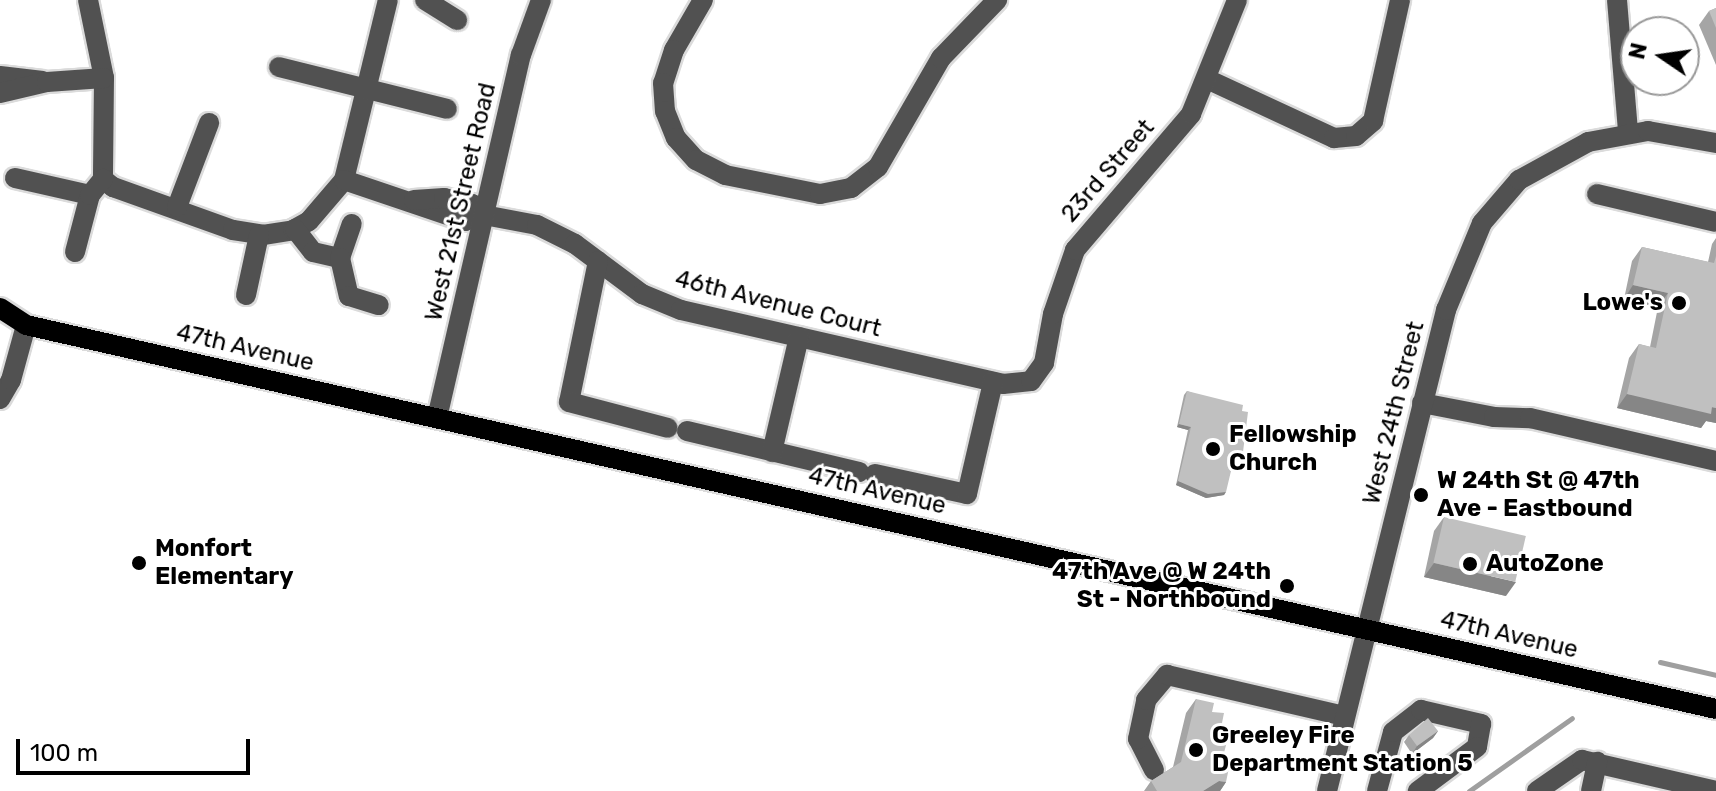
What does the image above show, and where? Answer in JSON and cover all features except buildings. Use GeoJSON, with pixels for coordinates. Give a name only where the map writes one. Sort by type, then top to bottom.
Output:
{"type":"FeatureCollection","features":[{"type":"Feature","properties":{"kind":"main road","name":"47th Avenue"},"geometry":{"type":"LineString","coordinates":[[0,308],[26,325]]}},
{"type":"Feature","properties":{"kind":"main road","name":"47th Avenue"},"geometry":{"type":"LineString","coordinates":[[0,328],[26,325],[1716,709]]}},
{"type":"Feature","properties":{"kind":"street"},"geometry":{"type":"LineString","coordinates":[[75,252],[96,187],[104,78],[88,0]]}},
{"type":"Feature","properties":{"kind":"street"},"geometry":{"type":"LineString","coordinates":[[15,178],[113,187],[177,207],[233,230],[259,235],[295,229],[322,209],[344,180],[388,0]]}},
{"type":"Feature","properties":{"kind":"street"},"geometry":{"type":"LineString","coordinates":[[425,0],[457,20]]}},
{"type":"Feature","properties":{"kind":"street","name":"West 21st Street Road"},"geometry":{"type":"LineString","coordinates":[[437,418],[521,55],[541,0]]}},
{"type":"Feature","properties":{"kind":"street"},"geometry":{"type":"LineString","coordinates":[[703,0],[674,50],[663,83],[665,111],[676,138],[696,160],[725,175],[820,194],[851,188],[878,167],[941,58],[997,0]]}},
{"type":"Feature","properties":{"kind":"street","name":"23rd Street"},"geometry":{"type":"LineString","coordinates":[[1031,381],[1044,363],[1053,314],[1075,250],[1191,114],[1209,80],[1237,0]]}},
{"type":"Feature","properties":{"kind":"street"},"geometry":{"type":"LineString","coordinates":[[1209,80],[1334,138],[1356,136],[1373,121],[1400,0]]}},
{"type":"Feature","properties":{"kind":"street"},"geometry":{"type":"LineString","coordinates":[[1617,0],[1628,131],[1716,143]]}},
{"type":"Feature","properties":{"kind":"street"},"geometry":{"type":"LineString","coordinates":[[279,67],[447,109]]}},
{"type":"Feature","properties":{"kind":"street"},"geometry":{"type":"LineString","coordinates":[[0,76],[47,82]]}},
{"type":"Feature","properties":{"kind":"street"},"geometry":{"type":"LineString","coordinates":[[0,93],[47,82],[104,78]]}},
{"type":"Feature","properties":{"kind":"street"},"geometry":{"type":"LineString","coordinates":[[177,207],[209,123]]}},
{"type":"Feature","properties":{"kind":"street","name":"West 24th Street"},"geometry":{"type":"LineString","coordinates":[[1327,791],[1422,403],[1458,270],[1482,223],[1519,180],[1555,157],[1628,131]]}},
{"type":"Feature","properties":{"kind":"street","name":"46th Avenue Court"},"geometry":{"type":"LineString","coordinates":[[344,180],[414,200],[444,198],[472,204],[484,215],[537,225],[598,261],[642,294],[681,310],[993,382],[1031,381]]}},
{"type":"Feature","properties":{"kind":"street"},"geometry":{"type":"LineString","coordinates":[[1597,194],[1716,222]]}},
{"type":"Feature","properties":{"kind":"street"},"geometry":{"type":"LineString","coordinates":[[352,224],[340,258],[349,296],[379,305]]}},
{"type":"Feature","properties":{"kind":"street"},"geometry":{"type":"LineString","coordinates":[[295,229],[313,252],[340,258]]}},
{"type":"Feature","properties":{"kind":"street"},"geometry":{"type":"LineString","coordinates":[[246,295],[259,235]]}},
{"type":"Feature","properties":{"kind":"street"},"geometry":{"type":"LineString","coordinates":[[598,261],[569,402],[772,452],[967,494],[993,382]]}},
{"type":"Feature","properties":{"kind":"street"},"geometry":{"type":"LineString","coordinates":[[0,399],[11,380],[26,325]]}},
{"type":"Feature","properties":{"kind":"street"},"geometry":{"type":"LineString","coordinates":[[772,452],[799,337]]}},
{"type":"Feature","properties":{"kind":"street"},"geometry":{"type":"LineString","coordinates":[[1422,403],[1494,417],[1530,418],[1716,461]]}},
{"type":"Feature","properties":{"kind":"street"},"geometry":{"type":"LineString","coordinates":[[1154,770],[1138,739],[1146,700],[1167,675],[1344,716]]}},
{"type":"Feature","properties":{"kind":"street"},"geometry":{"type":"LineString","coordinates":[[1377,791],[1393,732],[1426,709],[1481,724],[1477,747],[1418,791]]}},
{"type":"Feature","properties":{"kind":"street"},"geometry":{"type":"LineString","coordinates":[[1537,791],[1582,760],[1716,791]]}},
{"type":"Feature","properties":{"kind":"street"},"geometry":{"type":"LineString","coordinates":[[1591,791],[1597,762]]}},
{"type":"Feature","properties":{"kind":"waterway"},"geometry":{"type":"LineString","coordinates":[[1660,662],[1716,675]]}},
{"type":"Feature","properties":{"kind":"waterway"},"geometry":{"type":"LineString","coordinates":[[1469,791],[1572,718]]}},
{"type":"Feature","properties":{"kind":"place","name":"Lowe's"},"geometry":{"type":"Point","coordinates":[1679,303]}},
{"type":"Feature","properties":{"kind":"place","name":"Fellowship Church"},"geometry":{"type":"Point","coordinates":[1213,449]}},
{"type":"Feature","properties":{"kind":"place","name":"W 24th St @ 47th Ave - Eastbound"},"geometry":{"type":"Point","coordinates":[1421,495]}},
{"type":"Feature","properties":{"kind":"place","name":"Monfort Elementary"},"geometry":{"type":"Point","coordinates":[139,563]}},
{"type":"Feature","properties":{"kind":"place","name":"AutoZone"},"geometry":{"type":"Point","coordinates":[1470,564]}},
{"type":"Feature","properties":{"kind":"place","name":"47th Ave @ W 24th St - Northbound"},"geometry":{"type":"Point","coordinates":[1287,586]}},
{"type":"Feature","properties":{"kind":"place","name":"Greeley Fire Department Station 5"},"geometry":{"type":"Point","coordinates":[1196,750]}}]}
